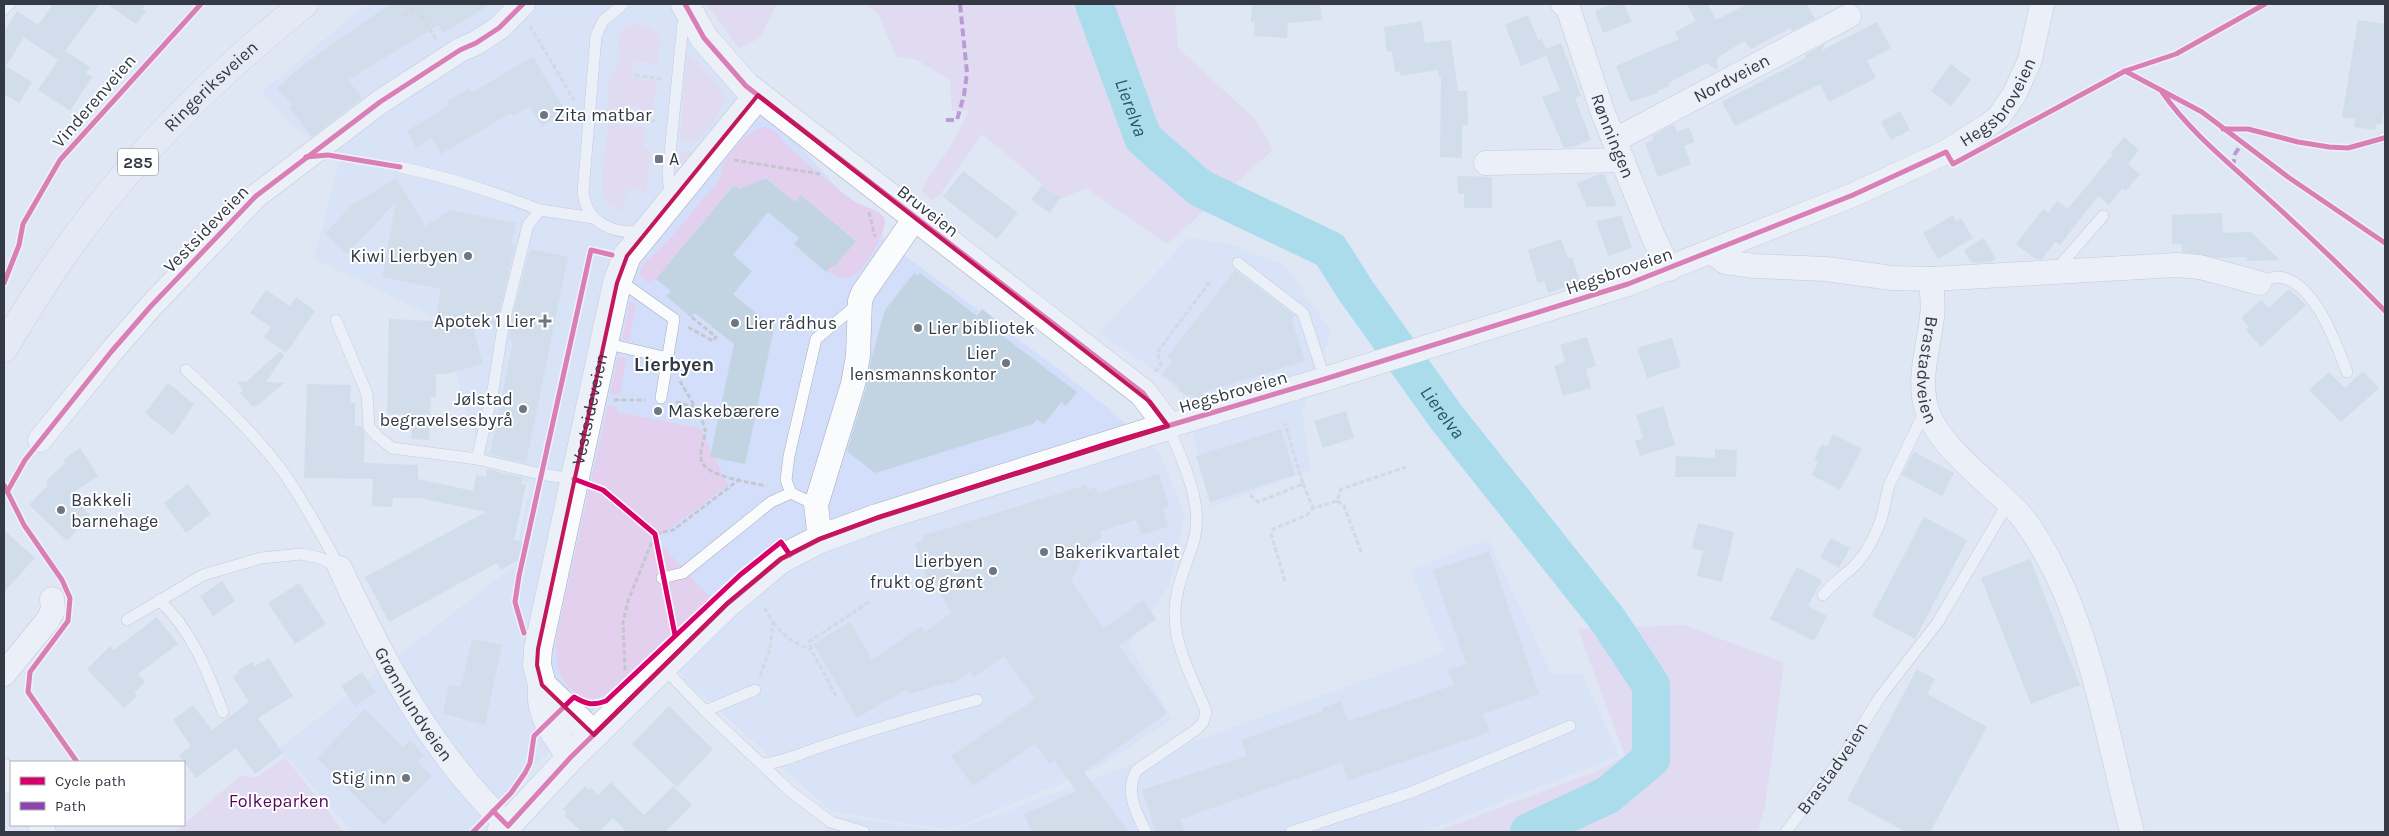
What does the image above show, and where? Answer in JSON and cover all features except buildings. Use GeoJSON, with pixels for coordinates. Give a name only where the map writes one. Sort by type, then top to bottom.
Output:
{"type":"FeatureCollection","features":[{"type":"Feature","properties":{"kind":"main road","name":"Ringeriksveien"},"geometry":{"type":"LineString","coordinates":[[4,348],[49,276],[98,210],[143,156],[209,87],[304,4]]}},
{"type":"Feature","properties":{"kind":"street","name":"Vestsideveien"},"geometry":{"type":"LineString","coordinates":[[40,440],[110,352],[256,196],[348,124],[448,58],[499,28],[523,4]]}},
{"type":"Feature","properties":{"kind":"street","name":"Bruveien"},"geometry":{"type":"LineString","coordinates":[[685,4],[711,48],[746,86],[1143,393],[1168,426]]}},
{"type":"Feature","properties":{"kind":"street","name":"Rønningen"},"geometry":{"type":"LineString","coordinates":[[1565,4],[1619,150],[1653,236],[1669,268]]}},
{"type":"Feature","properties":{"kind":"street","name":"Hegsbroveien"},"geometry":{"type":"LineString","coordinates":[[505,829],[571,757],[663,666],[763,572],[781,559],[820,539],[876,518],[1573,302],[1712,252],[1888,180],[1946,152],[1987,126],[1999,116],[2022,81],[2030,60],[2042,4]]}},
{"type":"Feature","properties":{"kind":"street","name":"Nordveien"},"geometry":{"type":"LineString","coordinates":[[1619,150],[1849,16]]}},
{"type":"Feature","properties":{"kind":"street","name":"Vestsideveien"},"geometry":{"type":"LineString","coordinates":[[571,757],[548,723],[541,702],[542,685],[536,664],[603,343],[618,280],[627,256],[758,95]]}},
{"type":"Feature","properties":{"kind":"street"},"geometry":{"type":"LineString","coordinates":[[1486,163],[1619,150]]}},
{"type":"Feature","properties":{"kind":"street"},"geometry":{"type":"LineString","coordinates":[[820,539],[816,505],[853,384],[858,356],[860,301],[863,293],[915,218]]}},
{"type":"Feature","properties":{"kind":"street"},"geometry":{"type":"LineString","coordinates":[[1712,252],[1725,262],[1754,266],[1826,269],[1892,278],[1932,279],[2176,265],[2200,267],[2259,282]]}},
{"type":"Feature","properties":{"kind":"street","name":"Brastadveien"},"geometry":{"type":"LineString","coordinates":[[1932,279],[1933,314],[1924,379],[1926,407],[1932,422],[1946,443],[2008,503],[2034,534],[2055,571],[2072,610],[2097,691],[2132,832]]}},
{"type":"Feature","properties":{"kind":"street","name":"Grønnlundveien"},"geometry":{"type":"LineString","coordinates":[[340,568],[376,645],[398,683],[452,764],[505,829]]}},
{"type":"Feature","properties":{"kind":"street"},"geometry":{"type":"LineString","coordinates":[[4,674],[48,620],[53,610],[52,599]]}},
{"type":"Feature","properties":{"kind":"street"},"geometry":{"type":"LineString","coordinates":[[542,685],[594,735]]}},
{"type":"Feature","properties":{"kind":"lane"},"geometry":{"type":"LineString","coordinates":[[4,9],[9,4]]}},
{"type":"Feature","properties":{"kind":"lane"},"geometry":{"type":"LineString","coordinates":[[593,218],[586,208],[582,192],[596,36],[603,21],[624,4]]}},
{"type":"Feature","properties":{"kind":"lane"},"geometry":{"type":"LineString","coordinates":[[671,201],[668,173],[685,4]]}},
{"type":"Feature","properties":{"kind":"lane"},"geometry":{"type":"LineString","coordinates":[[400,167],[442,176],[489,190],[540,210],[593,218],[619,232],[648,231]]}},
{"type":"Feature","properties":{"kind":"lane"},"geometry":{"type":"LineString","coordinates":[[477,459],[493,390],[503,326],[528,225],[540,210]]}},
{"type":"Feature","properties":{"kind":"lane"},"geometry":{"type":"LineString","coordinates":[[2054,272],[2103,216]]}},
{"type":"Feature","properties":{"kind":"lane"},"geometry":{"type":"LineString","coordinates":[[1238,263],[1303,314],[1330,378]]}},
{"type":"Feature","properties":{"kind":"lane"},"geometry":{"type":"LineString","coordinates":[[2259,282],[2277,277],[2292,281],[2306,293],[2330,329],[2347,372]]}},
{"type":"Feature","properties":{"kind":"lane"},"geometry":{"type":"LineString","coordinates":[[618,280],[674,319],[661,398]]}},
{"type":"Feature","properties":{"kind":"lane"},"geometry":{"type":"LineString","coordinates":[[816,505],[791,493],[786,480],[789,456],[816,340],[860,301]]}},
{"type":"Feature","properties":{"kind":"lane"},"geometry":{"type":"LineString","coordinates":[[336,320],[367,394],[370,427],[377,436],[392,448],[477,459],[540,474],[574,479]]}},
{"type":"Feature","properties":{"kind":"lane"},"geometry":{"type":"LineString","coordinates":[[603,343],[668,358]]}},
{"type":"Feature","properties":{"kind":"lane"},"geometry":{"type":"LineString","coordinates":[[186,370],[231,414],[280,468],[308,510],[340,568]]}},
{"type":"Feature","properties":{"kind":"lane"},"geometry":{"type":"LineString","coordinates":[[1823,594],[1852,567],[1875,535],[1886,505],[1886,494],[1890,483],[1926,407]]}},
{"type":"Feature","properties":{"kind":"lane"},"geometry":{"type":"LineString","coordinates":[[1146,832],[1132,799],[1131,779],[1137,770],[1197,729],[1203,722],[1206,712],[1177,640],[1174,611],[1177,590],[1193,542],[1196,523],[1189,484],[1168,426]]}},
{"type":"Feature","properties":{"kind":"lane"},"geometry":{"type":"LineString","coordinates":[[662,578],[682,573],[771,502],[791,493]]}},
{"type":"Feature","properties":{"kind":"lane","name":"Brastadveien"},"geometry":{"type":"LineString","coordinates":[[1786,832],[1845,753],[1880,697],[1938,622],[2008,503]]}},
{"type":"Feature","properties":{"kind":"lane"},"geometry":{"type":"LineString","coordinates":[[127,620],[204,575],[261,558],[302,554],[320,558],[340,568]]}},
{"type":"Feature","properties":{"kind":"lane"},"geometry":{"type":"LineString","coordinates":[[159,600],[185,632],[206,668],[223,712]]}},
{"type":"Feature","properties":{"kind":"lane"},"geometry":{"type":"LineString","coordinates":[[663,666],[705,711],[791,792],[831,822],[864,832]]}},
{"type":"Feature","properties":{"kind":"lane"},"geometry":{"type":"LineString","coordinates":[[705,711],[755,690]]}},
{"type":"Feature","properties":{"kind":"lane"},"geometry":{"type":"LineString","coordinates":[[763,764],[778,762],[836,741],[925,713],[977,700]]}},
{"type":"Feature","properties":{"kind":"lane"},"geometry":{"type":"LineString","coordinates":[[1291,832],[1412,792],[1570,726]]}},
{"type":"Feature","properties":{"kind":"path"},"geometry":{"type":"LineString","coordinates":[[404,16],[412,10],[418,10],[448,58]]}},
{"type":"Feature","properties":{"kind":"path"},"geometry":{"type":"LineString","coordinates":[[534,34],[576,104],[602,117],[659,121]]}},
{"type":"Feature","properties":{"kind":"path"},"geometry":{"type":"LineString","coordinates":[[635,75],[663,79]]}},
{"type":"Feature","properties":{"kind":"path"},"geometry":{"type":"LineString","coordinates":[[724,158],[821,174]]}},
{"type":"Feature","properties":{"kind":"path"},"geometry":{"type":"LineString","coordinates":[[868,210],[876,244]]}},
{"type":"Feature","properties":{"kind":"path"},"geometry":{"type":"LineString","coordinates":[[1152,376],[1161,364],[1157,353],[1211,280]]}},
{"type":"Feature","properties":{"kind":"path"},"geometry":{"type":"LineString","coordinates":[[674,319],[713,341],[715,334],[684,312]]}},
{"type":"Feature","properties":{"kind":"path"},"geometry":{"type":"LineString","coordinates":[[668,358],[705,428],[701,450],[701,459],[704,467],[714,474],[791,493]]}},
{"type":"Feature","properties":{"kind":"path"},"geometry":{"type":"LineString","coordinates":[[592,395],[621,402],[661,398],[694,407]]}},
{"type":"Feature","properties":{"kind":"path"},"geometry":{"type":"LineString","coordinates":[[1285,424],[1313,508]]}},
{"type":"Feature","properties":{"kind":"path"},"geometry":{"type":"LineString","coordinates":[[1337,501],[1342,489],[1406,467]]}},
{"type":"Feature","properties":{"kind":"path"},"geometry":{"type":"LineString","coordinates":[[655,534],[673,530],[740,479]]}},
{"type":"Feature","properties":{"kind":"path"},"geometry":{"type":"LineString","coordinates":[[4,484],[11,500]]}},
{"type":"Feature","properties":{"kind":"path"},"geometry":{"type":"LineString","coordinates":[[4,498],[12,484]]}},
{"type":"Feature","properties":{"kind":"path"},"geometry":{"type":"LineString","coordinates":[[1250,495],[1258,502],[1304,484]]}},
{"type":"Feature","properties":{"kind":"path"},"geometry":{"type":"LineString","coordinates":[[1285,581],[1271,534],[1273,529],[1306,515],[1313,508],[1337,501]]}},
{"type":"Feature","properties":{"kind":"path"},"geometry":{"type":"LineString","coordinates":[[1337,501],[1344,506],[1362,554]]}},
{"type":"Feature","properties":{"kind":"path"},"geometry":{"type":"LineString","coordinates":[[648,528],[655,534],[656,543]]}},
{"type":"Feature","properties":{"kind":"path"},"geometry":{"type":"LineString","coordinates":[[627,676],[623,622],[630,593],[655,534]]}},
{"type":"Feature","properties":{"kind":"path"},"geometry":{"type":"LineString","coordinates":[[759,598],[780,631],[797,644],[811,650]]}},
{"type":"Feature","properties":{"kind":"path"},"geometry":{"type":"LineString","coordinates":[[836,696],[811,650],[809,642],[869,602]]}},
{"type":"Feature","properties":{"kind":"path"},"geometry":{"type":"LineString","coordinates":[[755,690],[770,649],[773,622]]}},
{"type":"Feature","properties":{"kind":"highlighted area"},"geometry":{"type":"Polygon","coordinates":[[[758,95],[1150,402],[1168,426],[877,518],[820,539],[781,559],[727,604],[594,735],[542,685],[537,665],[538,649],[617,283],[627,256],[758,95]]]}},
{"type":"Feature","properties":{"kind":"shaded area"},"geometry":{"type":"Polygon","coordinates":[[[373,4],[669,4],[888,243],[1058,369],[1108,408],[1159,453],[1185,515],[1169,586],[1128,644],[1172,719],[1098,767],[950,830],[831,811],[686,681],[661,647],[495,802],[466,832],[352,832],[280,748],[514,566],[530,484],[482,459],[439,319],[314,259],[340,160],[291,124],[262,92],[362,8],[373,4]]]}},
{"type":"Feature","properties":{"kind":"shaded area"},"geometry":{"type":"Polygon","coordinates":[[[1189,238],[1231,244],[1286,266],[1331,332],[1302,411],[1310,470],[1212,507],[1182,393],[1149,366],[1099,333],[1189,238]]]}},
{"type":"Feature","properties":{"kind":"shaded area"},"geometry":{"type":"Polygon","coordinates":[[[1488,539],[1551,674],[1582,674],[1619,756],[1423,832],[950,832],[1228,729],[1444,652],[1411,571],[1488,539]]]}},
{"type":"Feature","properties":{"kind":"shaded area"},"geometry":{"type":"Polygon","coordinates":[[[833,816],[950,832],[826,832],[833,816]]]}},
{"type":"Feature","properties":{"kind":"green space"},"geometry":{"type":"Polygon","coordinates":[[[706,4],[777,4],[760,38],[739,48],[706,4]]]}},
{"type":"Feature","properties":{"kind":"green space"},"geometry":{"type":"Polygon","coordinates":[[[863,4],[1175,4],[1178,48],[1256,120],[1273,150],[1167,244],[1086,188],[1060,199],[982,134],[939,196],[931,200],[922,191],[927,180],[952,144],[970,110],[952,111],[950,80],[917,60],[896,56],[878,13],[863,4]]]}},
{"type":"Feature","properties":{"kind":"green space"},"geometry":{"type":"Polygon","coordinates":[[[636,24],[650,27],[660,37],[658,64],[633,61],[632,78],[657,81],[653,115],[641,114],[640,107],[626,105],[625,113],[607,110],[609,79],[620,62],[618,37],[622,30],[636,24]]]}},
{"type":"Feature","properties":{"kind":"green space"},"geometry":{"type":"Polygon","coordinates":[[[687,52],[708,73],[725,97],[721,109],[708,130],[692,142],[680,141],[687,52]]]}},
{"type":"Feature","properties":{"kind":"green space"},"geometry":{"type":"Polygon","coordinates":[[[608,123],[645,127],[644,149],[651,149],[646,193],[639,188],[629,190],[622,200],[626,210],[612,207],[608,204],[603,188],[602,177],[608,123]]]}},
{"type":"Feature","properties":{"kind":"green space"},"geometry":{"type":"Polygon","coordinates":[[[765,127],[782,138],[785,144],[857,203],[872,209],[884,218],[885,223],[880,239],[870,257],[859,271],[851,277],[844,278],[827,271],[832,265],[834,267],[856,240],[801,195],[795,202],[766,177],[740,190],[734,184],[656,279],[648,282],[639,275],[644,263],[666,243],[715,185],[722,174],[722,166],[740,142],[751,133],[765,127]]]}},
{"type":"Feature","properties":{"kind":"green space"},"geometry":{"type":"Polygon","coordinates":[[[680,152],[698,152],[675,177],[680,152]]]}},
{"type":"Feature","properties":{"kind":"green space"},"geometry":{"type":"Polygon","coordinates":[[[630,301],[636,304],[629,341],[622,339],[630,301]]]}},
{"type":"Feature","properties":{"kind":"green space"},"geometry":{"type":"Polygon","coordinates":[[[618,357],[626,358],[620,395],[610,393],[618,357]]]}},
{"type":"Feature","properties":{"kind":"green space"},"geometry":{"type":"Polygon","coordinates":[[[608,405],[618,407],[617,412],[700,428],[728,485],[656,539],[710,598],[619,684],[605,695],[588,701],[565,683],[557,660],[556,639],[608,405]]]}},
{"type":"Feature","properties":{"kind":"green space"},"geometry":{"type":"Polygon","coordinates":[[[1684,625],[1784,663],[1765,807],[1757,832],[1435,832],[1597,771],[1625,756],[1578,629],[1684,625]]]}},
{"type":"Feature","properties":{"kind":"green space","name":"Folkeparken"},"geometry":{"type":"Polygon","coordinates":[[[285,757],[344,832],[175,832],[182,826],[185,826],[185,823],[240,776],[257,777],[285,757]]]}},
{"type":"Feature","properties":{"kind":"waterway","name":"Lierelva"},"geometry":{"type":"LineString","coordinates":[[1094,4],[1143,138],[1200,188],[1330,250],[1356,291],[1447,418],[1608,620],[1651,685],[1651,759],[1608,795],[1529,832]]}},
{"type":"Feature","properties":{"kind":"marked path"},"geometry":{"type":"LineString","coordinates":[[946,120],[957,120],[964,95],[967,73],[960,4]]}},
{"type":"Feature","properties":{"kind":"marked path"},"geometry":{"type":"LineString","coordinates":[[2233,167],[2235,154],[2242,143]]}},
{"type":"Feature","properties":{"kind":"cycle path","name":"Vinderenveien"},"geometry":{"type":"LineString","coordinates":[[4,283],[19,245],[23,224],[60,160],[201,4]]}},
{"type":"Feature","properties":{"kind":"cycle path"},"geometry":{"type":"LineString","coordinates":[[7,492],[25,460],[111,352],[151,306],[256,196],[380,102],[460,50],[476,43],[499,28],[523,4]]}},
{"type":"Feature","properties":{"kind":"cycle path"},"geometry":{"type":"LineString","coordinates":[[685,4],[704,38],[746,86],[1143,393],[1168,426]]}},
{"type":"Feature","properties":{"kind":"cycle path"},"geometry":{"type":"LineString","coordinates":[[493,811],[508,826],[571,757],[727,604],[781,559],[820,539],[877,518],[1107,444],[1325,379],[1628,284],[1853,195],[1946,152],[1953,164],[2125,71],[2176,54],[2265,4]]}},
{"type":"Feature","properties":{"kind":"cycle path"},"geometry":{"type":"LineString","coordinates":[[2125,71],[2202,112],[2288,177],[2385,243]]}},
{"type":"Feature","properties":{"kind":"cycle path"},"geometry":{"type":"LineString","coordinates":[[2162,92],[2197,133],[2310,237],[2385,311]]}},
{"type":"Feature","properties":{"kind":"cycle path"},"geometry":{"type":"LineString","coordinates":[[2223,129],[2248,129],[2298,142],[2329,147],[2348,148],[2384,138]]}},
{"type":"Feature","properties":{"kind":"cycle path"},"geometry":{"type":"LineString","coordinates":[[306,157],[328,155],[400,167]]}},
{"type":"Feature","properties":{"kind":"cycle path"},"geometry":{"type":"LineString","coordinates":[[524,633],[515,602],[519,576],[591,250],[612,255]]}},
{"type":"Feature","properties":{"kind":"cycle path"},"geometry":{"type":"LineString","coordinates":[[574,479],[603,490],[655,534],[675,635]]}},
{"type":"Feature","properties":{"kind":"cycle path"},"geometry":{"type":"LineString","coordinates":[[4,485],[24,525],[62,580],[70,598],[68,621],[30,672],[28,692],[76,761]]}},
{"type":"Feature","properties":{"kind":"cycle path"},"geometry":{"type":"LineString","coordinates":[[473,832],[511,793],[525,773],[530,763],[534,736],[574,697],[589,704],[606,701],[740,575],[781,542],[790,555]]}},
{"type":"Feature","properties":{"kind":"place","name":"Zita matbar"},"geometry":{"type":"Point","coordinates":[544,115]}},
{"type":"Feature","properties":{"kind":"place","name":"A"},"geometry":{"type":"Point","coordinates":[659,159]}},
{"type":"Feature","properties":{"kind":"place","name":"Kiwi Lierbyen"},"geometry":{"type":"Point","coordinates":[468,256]}},
{"type":"Feature","properties":{"kind":"place","name":"Apotek 1 Lier"},"geometry":{"type":"Point","coordinates":[545,321]}},
{"type":"Feature","properties":{"kind":"place","name":"Lier rådhus"},"geometry":{"type":"Point","coordinates":[735,323]}},
{"type":"Feature","properties":{"kind":"place","name":"Lier bibliotek"},"geometry":{"type":"Point","coordinates":[918,328]}},
{"type":"Feature","properties":{"kind":"place","name":"Lier lensmannskontor"},"geometry":{"type":"Point","coordinates":[1006,363]}},
{"type":"Feature","properties":{"kind":"place","name":"Jølstad begravelsesbyrå"},"geometry":{"type":"Point","coordinates":[523,409]}},
{"type":"Feature","properties":{"kind":"place","name":"Maskebærere"},"geometry":{"type":"Point","coordinates":[658,411]}},
{"type":"Feature","properties":{"kind":"place","name":"Bakkeli barnehage"},"geometry":{"type":"Point","coordinates":[61,510]}},
{"type":"Feature","properties":{"kind":"place","name":"Bakerikvartalet"},"geometry":{"type":"Point","coordinates":[1044,552]}},
{"type":"Feature","properties":{"kind":"place","name":"Lierbyen frukt og grønt"},"geometry":{"type":"Point","coordinates":[993,571]}},
{"type":"Feature","properties":{"kind":"place","name":"Stig inn"},"geometry":{"type":"Point","coordinates":[406,778]}},
{"type":"Feature","properties":{"kind":"district","name":"Lierbyen"},"geometry":{"type":"Point","coordinates":[674,364]}}]}
